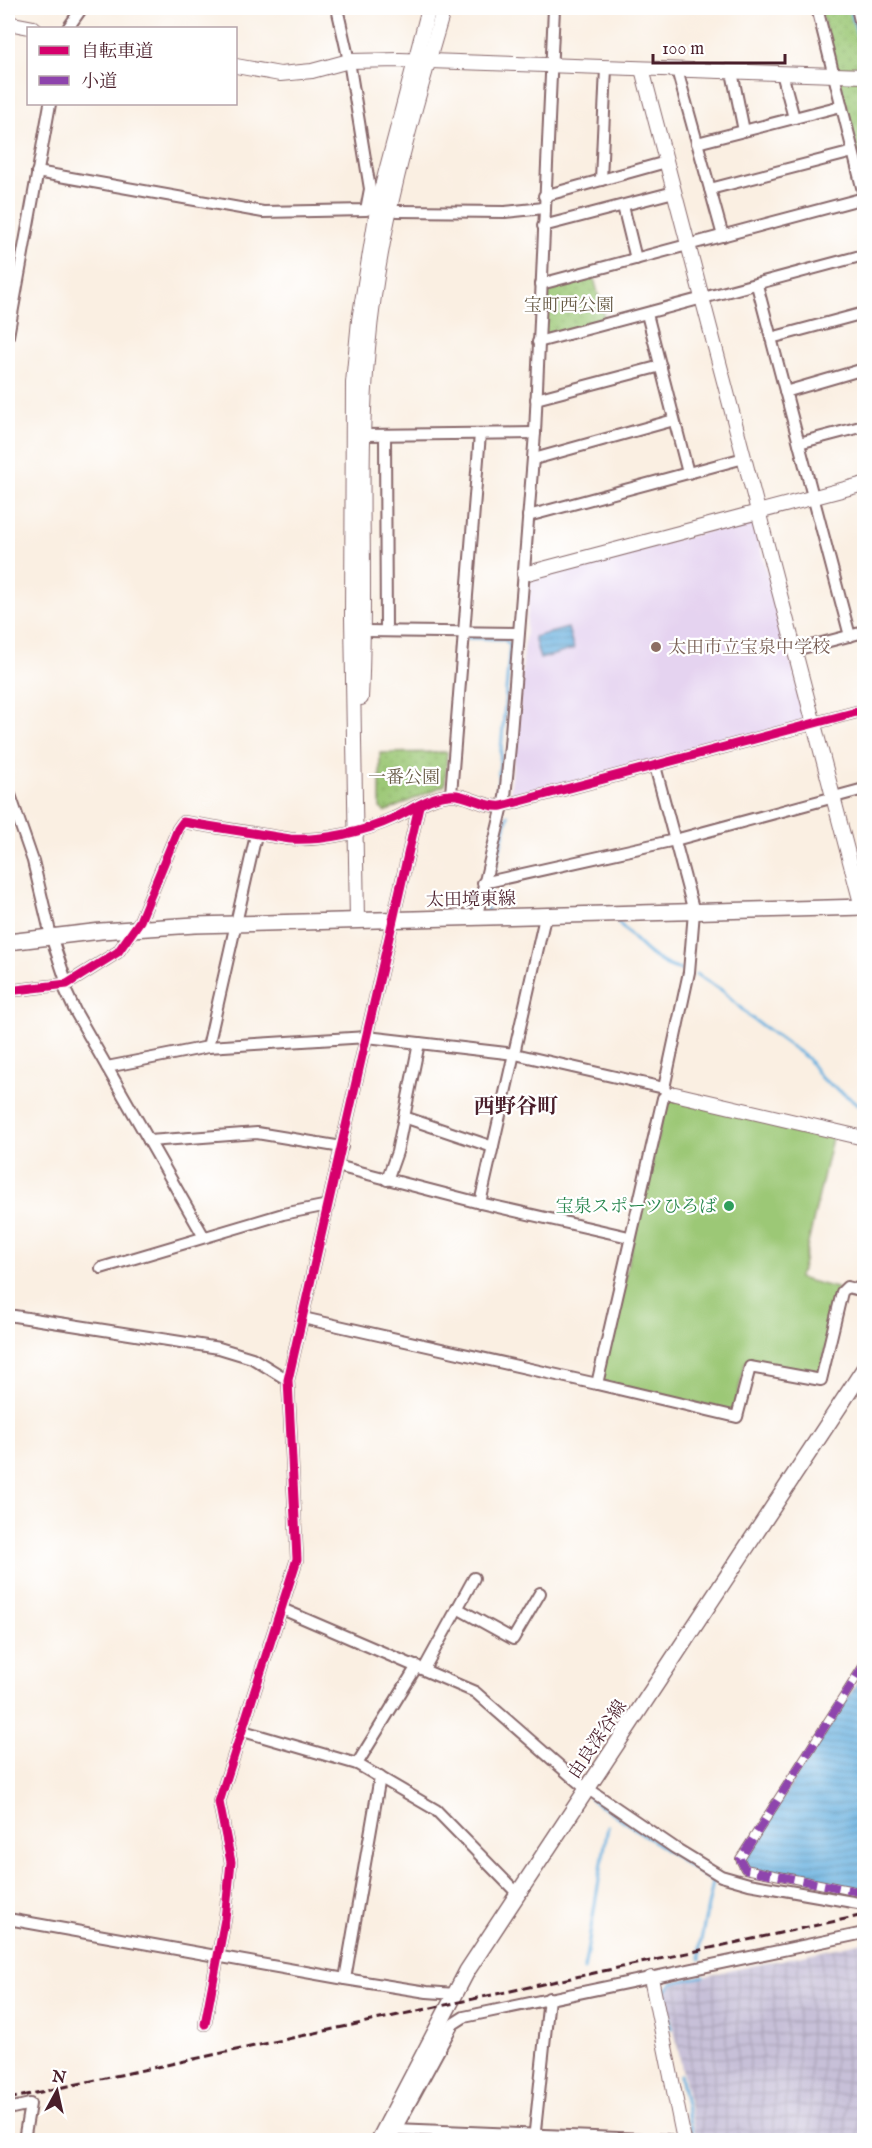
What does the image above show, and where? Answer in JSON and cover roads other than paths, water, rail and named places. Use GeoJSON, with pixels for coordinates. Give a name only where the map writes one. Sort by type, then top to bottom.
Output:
{"type":"FeatureCollection","features":[{"type":"Feature","properties":{"kind":"main road","name":"太田境東線"},"geometry":{"type":"LineString","coordinates":[[8,942],[136,928],[863,907]]}},
{"type":"Feature","properties":{"kind":"main road","name":"由良深谷線"},"geometry":{"type":"LineString","coordinates":[[379,2140],[410,2077],[456,1994],[517,1893],[864,1369]]}},
{"type":"Feature","properties":{"kind":"street"},"geometry":{"type":"LineString","coordinates":[[69,27],[82,8]]}},
{"type":"Feature","properties":{"kind":"street"},"geometry":{"type":"LineString","coordinates":[[37,172],[263,212],[366,210],[370,189],[349,61],[337,8]]}},
{"type":"Feature","properties":{"kind":"street"},"geometry":{"type":"LineString","coordinates":[[355,826],[365,631],[364,435],[368,350],[374,288],[421,61],[429,8]]}},
{"type":"Feature","properties":{"kind":"street"},"geometry":{"type":"LineString","coordinates":[[357,921],[351,428],[353,382],[373,230],[421,61],[444,8]]}},
{"type":"Feature","properties":{"kind":"street"},"geometry":{"type":"LineString","coordinates":[[476,919],[502,806],[510,746],[534,459],[549,66],[554,8]]}},
{"type":"Feature","properties":{"kind":"street"},"geometry":{"type":"LineString","coordinates":[[541,284],[864,196],[816,8]]}},
{"type":"Feature","properties":{"kind":"street"},"geometry":{"type":"LineString","coordinates":[[857,8],[862,21],[864,38]]}},
{"type":"Feature","properties":{"kind":"street"},"geometry":{"type":"LineString","coordinates":[[8,23],[29,27]]}},
{"type":"Feature","properties":{"kind":"street"},"geometry":{"type":"LineString","coordinates":[[237,66],[288,73],[312,71],[349,61],[421,61],[864,76]]}},
{"type":"Feature","properties":{"kind":"street"},"geometry":{"type":"LineString","coordinates":[[601,180],[606,68]]}},
{"type":"Feature","properties":{"kind":"street"},"geometry":{"type":"LineString","coordinates":[[642,69],[833,798],[859,870],[863,907]]}},
{"type":"Feature","properties":{"kind":"street"},"geometry":{"type":"LineString","coordinates":[[677,70],[723,236]]}},
{"type":"Feature","properties":{"kind":"street"},"geometry":{"type":"LineString","coordinates":[[732,72],[744,131]]}},
{"type":"Feature","properties":{"kind":"street"},"geometry":{"type":"LineString","coordinates":[[782,73],[794,118]]}},
{"type":"Feature","properties":{"kind":"street"},"geometry":{"type":"LineString","coordinates":[[8,336],[50,105]]}},
{"type":"Feature","properties":{"kind":"street"},"geometry":{"type":"LineString","coordinates":[[697,143],[841,106]]}},
{"type":"Feature","properties":{"kind":"street"},"geometry":{"type":"LineString","coordinates":[[710,189],[853,152]]}},
{"type":"Feature","properties":{"kind":"street"},"geometry":{"type":"LineString","coordinates":[[544,196],[666,162]]}},
{"type":"Feature","properties":{"kind":"street"},"geometry":{"type":"LineString","coordinates":[[543,226],[674,192]]}},
{"type":"Feature","properties":{"kind":"street"},"geometry":{"type":"LineString","coordinates":[[623,206],[636,259]]}},
{"type":"Feature","properties":{"kind":"street"},"geometry":{"type":"LineString","coordinates":[[397,211],[505,212],[544,208]]}},
{"type":"Feature","properties":{"kind":"street"},"geometry":{"type":"LineString","coordinates":[[538,342],[864,255]]}},
{"type":"Feature","properties":{"kind":"street"},"geometry":{"type":"LineString","coordinates":[[757,285],[850,636]]}},
{"type":"Feature","properties":{"kind":"street"},"geometry":{"type":"LineString","coordinates":[[771,338],[864,313]]}},
{"type":"Feature","properties":{"kind":"street"},"geometry":{"type":"LineString","coordinates":[[647,314],[688,473]]}},
{"type":"Feature","properties":{"kind":"street"},"geometry":{"type":"LineString","coordinates":[[536,399],[661,366]]}},
{"type":"Feature","properties":{"kind":"street"},"geometry":{"type":"LineString","coordinates":[[785,393],[864,369]]}},
{"type":"Feature","properties":{"kind":"street"},"geometry":{"type":"LineString","coordinates":[[534,459],[674,420]]}},
{"type":"Feature","properties":{"kind":"street"},"geometry":{"type":"LineString","coordinates":[[799,443],[864,426]]}},
{"type":"Feature","properties":{"kind":"street"},"geometry":{"type":"LineString","coordinates":[[364,435],[535,433]]}},
{"type":"Feature","properties":{"kind":"street"},"geometry":{"type":"LineString","coordinates":[[451,794],[480,434]]}},
{"type":"Feature","properties":{"kind":"street"},"geometry":{"type":"LineString","coordinates":[[385,435],[386,631]]}},
{"type":"Feature","properties":{"kind":"street"},"geometry":{"type":"LineString","coordinates":[[528,516],[744,458]]}},
{"type":"Feature","properties":{"kind":"street"},"geometry":{"type":"LineString","coordinates":[[524,574],[864,484]]}},
{"type":"Feature","properties":{"kind":"street"},"geometry":{"type":"LineString","coordinates":[[365,631],[518,633]]}},
{"type":"Feature","properties":{"kind":"street"},"geometry":{"type":"LineString","coordinates":[[795,650],[864,632]]}},
{"type":"Feature","properties":{"kind":"street"},"geometry":{"type":"LineString","coordinates":[[8,991],[65,984],[118,952],[136,928],[183,822],[256,835],[305,840],[355,826],[390,820],[451,794],[493,807],[502,806],[864,710]]}},
{"type":"Feature","properties":{"kind":"street"},"geometry":{"type":"LineString","coordinates":[[597,1384],[629,1237],[663,1098],[669,1092],[689,972],[694,912],[655,766]]}},
{"type":"Feature","properties":{"kind":"street"},"geometry":{"type":"LineString","coordinates":[[483,883],[675,840],[864,789]]}},
{"type":"Feature","properties":{"kind":"street"},"geometry":{"type":"LineString","coordinates":[[9,796],[33,861],[51,936],[75,1011],[204,1237]]}},
{"type":"Feature","properties":{"kind":"street"},"geometry":{"type":"LineString","coordinates":[[205,2024],[225,1919],[231,1862],[219,1802],[297,1559],[288,1380],[419,806]]}},
{"type":"Feature","properties":{"kind":"street"},"geometry":{"type":"LineString","coordinates":[[208,1047],[256,835]]}},
{"type":"Feature","properties":{"kind":"street"},"geometry":{"type":"LineString","coordinates":[[480,1203],[545,916]]}},
{"type":"Feature","properties":{"kind":"street"},"geometry":{"type":"LineString","coordinates":[[107,1067],[208,1047],[367,1037],[515,1054],[864,1138]]}},
{"type":"Feature","properties":{"kind":"street"},"geometry":{"type":"LineString","coordinates":[[387,1180],[397,1152],[419,1043]]}},
{"type":"Feature","properties":{"kind":"street"},"geometry":{"type":"LineString","coordinates":[[404,1117],[493,1147]]}},
{"type":"Feature","properties":{"kind":"street"},"geometry":{"type":"LineString","coordinates":[[149,1141],[257,1133],[342,1147]]}},
{"type":"Feature","properties":{"kind":"street"},"geometry":{"type":"LineString","coordinates":[[337,1166],[480,1203],[629,1237]]}},
{"type":"Feature","properties":{"kind":"street"},"geometry":{"type":"LineString","coordinates":[[100,1268],[283,1214],[328,1205]]}},
{"type":"Feature","properties":{"kind":"street"},"geometry":{"type":"LineString","coordinates":[[303,1318],[737,1417],[750,1367],[821,1380],[843,1292],[847,1287],[864,1291]]}},
{"type":"Feature","properties":{"kind":"street"},"geometry":{"type":"LineString","coordinates":[[8,1315],[219,1348],[252,1358],[288,1380]]}},
{"type":"Feature","properties":{"kind":"street"},"geometry":{"type":"LineString","coordinates":[[357,1764],[421,1667],[474,1578]]}},
{"type":"Feature","properties":{"kind":"street"},"geometry":{"type":"LineString","coordinates":[[457,1608],[513,1639],[540,1593]]}},
{"type":"Feature","properties":{"kind":"street"},"geometry":{"type":"LineString","coordinates":[[282,1609],[475,1692],[587,1788],[675,1848],[721,1876],[748,1884],[864,1904]]}},
{"type":"Feature","properties":{"kind":"street"},"geometry":{"type":"LineString","coordinates":[[864,1665],[740,1859],[745,1869],[864,1893]]}},
{"type":"Feature","properties":{"kind":"street"},"geometry":{"type":"LineString","coordinates":[[243,1731],[357,1764],[436,1810],[517,1893]]}},
{"type":"Feature","properties":{"kind":"street"},"geometry":{"type":"LineString","coordinates":[[345,1979],[380,1777]]}},
{"type":"Feature","properties":{"kind":"street"},"geometry":{"type":"LineString","coordinates":[[8,1919],[345,1979],[427,1992],[456,1994]]}},
{"type":"Feature","properties":{"kind":"street"},"geometry":{"type":"LineString","coordinates":[[390,2140],[458,2020],[549,1998],[864,1933]]}},
{"type":"Feature","properties":{"kind":"street"},"geometry":{"type":"LineString","coordinates":[[651,1978],[684,2140]]}},
{"type":"Feature","properties":{"kind":"street"},"geometry":{"type":"LineString","coordinates":[[534,2138],[549,1998]]}},
{"type":"Feature","properties":{"kind":"street"},"geometry":{"type":"LineString","coordinates":[[8,2109],[30,2104],[24,2140]]}},
{"type":"Feature","properties":{"kind":"street"},"geometry":{"type":"LineString","coordinates":[[395,2129],[534,2138],[668,2140]]}},
{"type":"Feature","properties":{"kind":"water"},"geometry":{"type":"Polygon","coordinates":[[[568,628],[574,649],[540,659],[534,637],[568,628]]]}},
{"type":"Feature","properties":{"kind":"water"},"geometry":{"type":"Polygon","coordinates":[[[864,1673],[864,1890],[747,1868],[743,1859],[864,1673]]]}},
{"type":"Feature","properties":{"kind":"waterway"},"geometry":{"type":"LineString","coordinates":[[850,8],[864,61]]}},
{"type":"Feature","properties":{"kind":"waterway"},"geometry":{"type":"LineString","coordinates":[[467,638],[503,639],[510,644],[497,797]]}},
{"type":"Feature","properties":{"kind":"waterway"},"geometry":{"type":"LineString","coordinates":[[494,873],[508,815]]}},
{"type":"Feature","properties":{"kind":"waterway"},"geometry":{"type":"LineString","coordinates":[[489,912],[486,908],[490,889]]}},
{"type":"Feature","properties":{"kind":"waterway"},"geometry":{"type":"LineString","coordinates":[[592,907],[608,907]]}},
{"type":"Feature","properties":{"kind":"waterway"},"geometry":{"type":"LineString","coordinates":[[618,922],[655,958],[682,970]]}},
{"type":"Feature","properties":{"kind":"waterway"},"geometry":{"type":"LineString","coordinates":[[696,974],[723,991],[750,1017],[807,1058],[821,1078],[864,1108]]}},
{"type":"Feature","properties":{"kind":"waterway"},"geometry":{"type":"LineString","coordinates":[[590,1798],[713,1882]]}},
{"type":"Feature","properties":{"kind":"waterway"},"geometry":{"type":"LineString","coordinates":[[584,1970],[608,1826]]}},
{"type":"Feature","properties":{"kind":"waterway"},"geometry":{"type":"LineString","coordinates":[[700,1959],[700,1945],[713,1882]]}},
{"type":"Feature","properties":{"kind":"waterway"},"geometry":{"type":"LineString","coordinates":[[671,2028],[665,1992],[672,1983],[704,1976]]}},
{"type":"Feature","properties":{"kind":"waterway"},"geometry":{"type":"LineString","coordinates":[[680,2075],[693,2140]]}},
{"type":"Feature","properties":{"kind":"railway"},"geometry":{"type":"LineString","coordinates":[[8,2099],[864,1915]]}},
{"type":"Feature","properties":{"kind":"place","name":"太田市立宝泉中学校"},"geometry":{"type":"Point","coordinates":[656,647]}},
{"type":"Feature","properties":{"kind":"place","name":"宝泉スポーツひろば"},"geometry":{"type":"Point","coordinates":[729,1206]}},
{"type":"Feature","properties":{"kind":"district","name":"西野谷町"},"geometry":{"type":"Point","coordinates":[516,1106]}},
{"type":"Feature","properties":{"kind":"park label","name":"宝町西公園"},"geometry":{"type":"Point","coordinates":[569,305]}},
{"type":"Feature","properties":{"kind":"park label","name":"一番公園"},"geometry":{"type":"Point","coordinates":[404,777]}}]}
